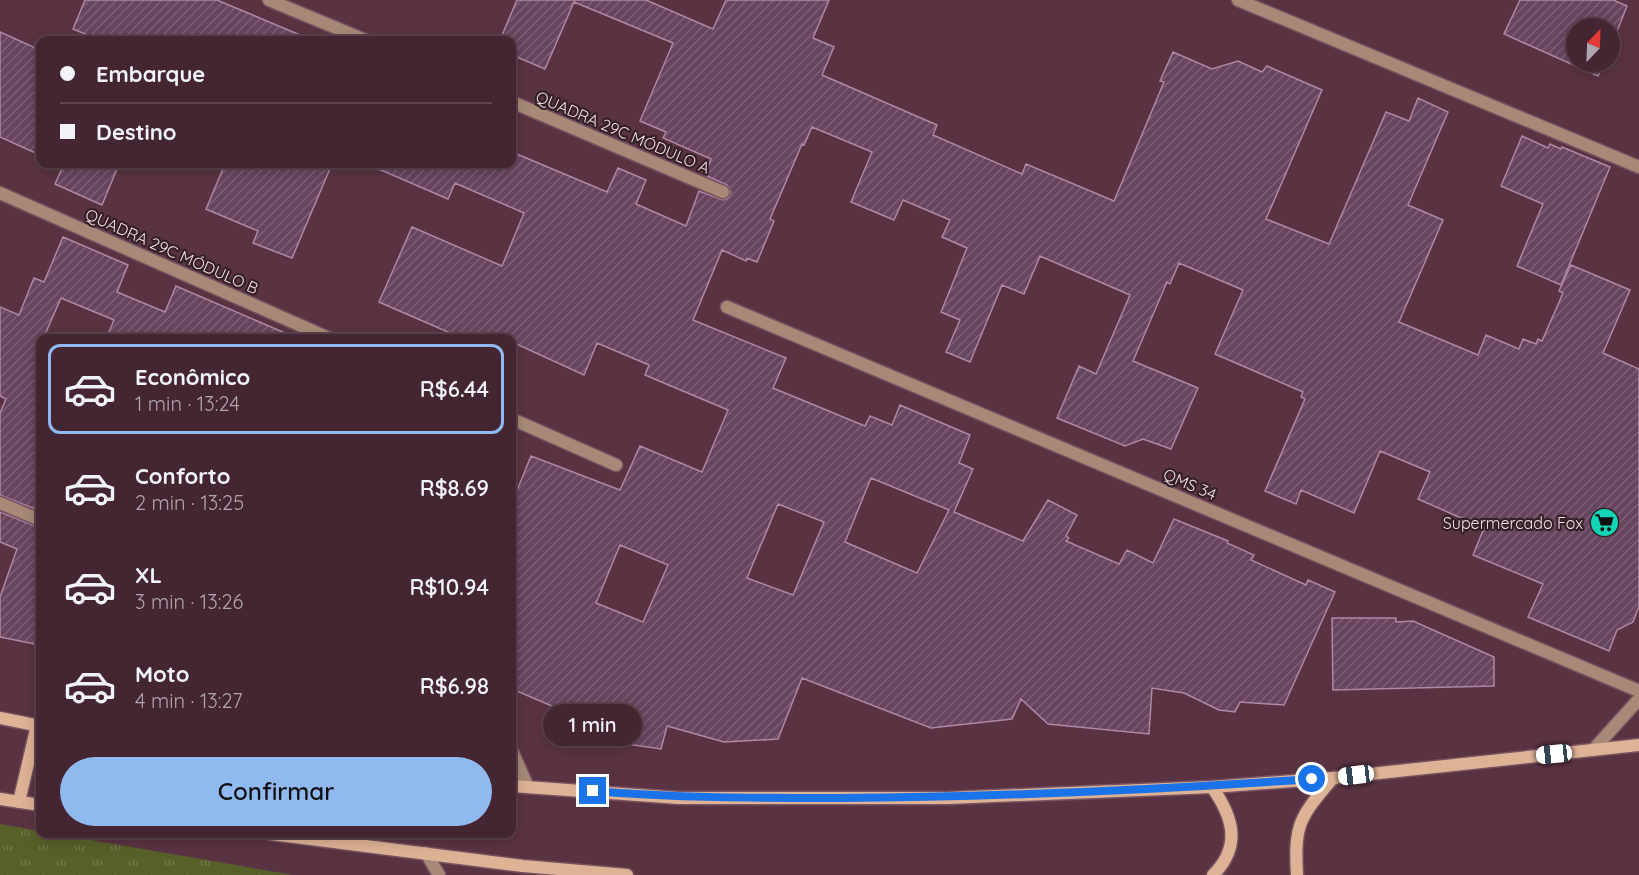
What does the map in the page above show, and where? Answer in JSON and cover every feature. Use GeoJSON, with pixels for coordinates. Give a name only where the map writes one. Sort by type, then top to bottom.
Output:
{"type":"FeatureCollection","features":[{"type":"Feature","properties":{"kind":"main road"},"geometry":{"type":"LineString","coordinates":[[0,718],[36,724]]}},
{"type":"Feature","properties":{"kind":"main road"},"geometry":{"type":"LineString","coordinates":[[19,802],[36,737]]}},
{"type":"Feature","properties":{"kind":"main road"},"geometry":{"type":"LineString","coordinates":[[516,786],[679,798],[948,798],[1212,787],[1333,778],[1639,745]]}},
{"type":"Feature","properties":{"kind":"main road"},"geometry":{"type":"LineString","coordinates":[[1297,875],[1295,841],[1305,812],[1333,778]]}},
{"type":"Feature","properties":{"kind":"main road"},"geometry":{"type":"LineString","coordinates":[[1212,787],[1227,807],[1232,824],[1231,842],[1225,864],[1213,875]]}},
{"type":"Feature","properties":{"kind":"main road"},"geometry":{"type":"LineString","coordinates":[[0,799],[36,804]]}},
{"type":"Feature","properties":{"kind":"main road"},"geometry":{"type":"LineString","coordinates":[[303,838],[426,853],[521,871],[627,875]]}},
{"type":"Feature","properties":{"kind":"street"},"geometry":{"type":"LineString","coordinates":[[269,0],[355,36]]}},
{"type":"Feature","properties":{"kind":"street"},"geometry":{"type":"LineString","coordinates":[[1238,0],[1639,167]]}},
{"type":"Feature","properties":{"kind":"street","name":"QUADRA 29C MÓDULO A"},"geometry":{"type":"LineString","coordinates":[[516,104],[723,192]]}},
{"type":"Feature","properties":{"kind":"street","name":"QUADRA 29C MÓDULO B"},"geometry":{"type":"LineString","coordinates":[[0,193],[320,334]]}},
{"type":"Feature","properties":{"kind":"street","name":"QMS 34"},"geometry":{"type":"LineString","coordinates":[[728,307],[1639,691]]}},
{"type":"Feature","properties":{"kind":"street"},"geometry":{"type":"LineString","coordinates":[[516,421],[616,465]]}},
{"type":"Feature","properties":{"kind":"street"},"geometry":{"type":"LineString","coordinates":[[0,503],[36,518]]}},
{"type":"Feature","properties":{"kind":"street"},"geometry":{"type":"LineString","coordinates":[[1593,750],[1639,699]]}},
{"type":"Feature","properties":{"kind":"street"},"geometry":{"type":"LineString","coordinates":[[516,760],[528,787]]}},
{"type":"Feature","properties":{"kind":"street"},"geometry":{"type":"LineString","coordinates":[[426,853],[440,875]]}},
{"type":"Feature","properties":{"kind":"green space"},"geometry":{"type":"Polygon","coordinates":[[[0,824],[36,830],[36,838],[79,838],[293,875],[0,875],[0,824]]]}},
{"type":"Feature","properties":{"kind":"building"},"geometry":{"type":"Polygon","coordinates":[[[85,0],[217,0],[302,36],[90,36],[73,29],[85,0]]]}},
{"type":"Feature","properties":{"kind":"building"},"geometry":{"type":"Polygon","coordinates":[[[517,0],[646,0],[713,29],[726,0],[829,0],[813,38],[834,47],[822,75],[937,125],[933,135],[1022,174],[1026,164],[1114,201],[1164,82],[1160,81],[1173,52],[1212,69],[1238,61],[1262,72],[1267,66],[1322,90],[1266,219],[1329,244],[1386,112],[1409,121],[1418,98],[1448,112],[1408,205],[1443,220],[1399,322],[1478,355],[1486,335],[1519,349],[1523,339],[1536,344],[1538,339],[1542,341],[1563,293],[1559,291],[1571,265],[1630,290],[1603,353],[1639,369],[1639,606],[1633,622],[1617,630],[1609,651],[1528,617],[1543,584],[1473,555],[1484,528],[1418,499],[1430,472],[1380,451],[1354,513],[1301,490],[1296,504],[1265,491],[1305,399],[1301,397],[1303,392],[1215,354],[1243,290],[1179,263],[1170,284],[1167,282],[1133,361],[1198,388],[1171,449],[1143,439],[1125,446],[1057,418],[1079,366],[1096,374],[1130,295],[1040,256],[1024,294],[1002,285],[970,362],[946,352],[960,320],[941,312],[967,248],[942,237],[950,220],[903,200],[894,220],[851,202],[872,152],[812,127],[804,145],[802,144],[770,219],[774,221],[757,262],[747,258],[746,261],[722,250],[693,320],[786,358],[773,388],[865,426],[870,416],[892,425],[900,405],[970,435],[959,463],[973,469],[954,512],[1023,541],[1048,500],[1077,515],[1066,536],[1069,538],[1066,541],[1119,564],[1127,550],[1153,563],[1174,519],[1228,541],[1227,543],[1254,555],[1251,560],[1306,585],[1308,580],[1335,592],[1284,705],[1240,702],[1235,712],[1219,710],[1184,693],[1152,688],[1149,734],[1048,724],[1021,699],[1012,719],[931,728],[802,678],[778,739],[724,742],[667,726],[661,749],[592,739],[546,721],[552,706],[516,691],[516,493],[531,456],[620,490],[640,446],[702,472],[728,410],[645,375],[649,365],[597,343],[584,375],[516,344],[516,334],[453,334],[379,302],[412,227],[502,266],[524,213],[455,183],[448,199],[376,168],[516,168],[516,154],[607,192],[618,168],[646,180],[636,204],[686,226],[699,191],[723,200],[728,198],[731,192],[727,185],[705,175],[711,159],[663,138],[666,132],[640,121],[673,43],[574,2],[545,69],[516,57],[516,36],[502,36],[517,0]],[[871,478],[845,542],[917,573],[949,510],[871,478]],[[778,504],[747,578],[793,595],[824,522],[778,504]],[[620,545],[596,603],[643,622],[668,565],[620,545]]]}},
{"type":"Feature","properties":{"kind":"building"},"geometry":{"type":"Polygon","coordinates":[[[1520,0],[1613,0],[1627,6],[1620,24],[1620,18],[1566,18],[1566,62],[1504,34],[1520,0]]]}},
{"type":"Feature","properties":{"kind":"building"},"geometry":{"type":"Polygon","coordinates":[[[0,32],[36,48],[36,153],[0,137],[0,32]]]}},
{"type":"Feature","properties":{"kind":"building"},"geometry":{"type":"Polygon","coordinates":[[[1522,136],[1548,148],[1550,144],[1561,149],[1562,147],[1610,167],[1561,285],[1517,266],[1543,204],[1501,186],[1522,136]]]}},
{"type":"Feature","properties":{"kind":"building"},"geometry":{"type":"Polygon","coordinates":[[[62,168],[117,168],[102,205],[55,184],[62,168]]]}},
{"type":"Feature","properties":{"kind":"building"},"geometry":{"type":"Polygon","coordinates":[[[223,168],[330,168],[292,258],[253,243],[258,231],[206,209],[223,168]]]}},
{"type":"Feature","properties":{"kind":"building"},"geometry":{"type":"Polygon","coordinates":[[[63,237],[128,265],[117,292],[165,312],[176,286],[287,334],[108,334],[114,320],[61,298],[45,334],[36,334],[36,509],[0,495],[0,413],[6,399],[0,396],[0,307],[19,315],[34,278],[44,282],[63,237]]]}},
{"type":"Feature","properties":{"kind":"building"},"geometry":{"type":"Polygon","coordinates":[[[0,512],[36,526],[36,644],[0,637],[0,597],[17,549],[0,542],[0,512]]]}},
{"type":"Feature","properties":{"kind":"building"},"geometry":{"type":"Polygon","coordinates":[[[1332,618],[1396,618],[1396,622],[1413,621],[1494,657],[1494,686],[1333,690],[1332,618]]]}},
{"type":"Feature","properties":{"kind":"place","name":"Supermercado Fox"},"geometry":{"type":"Point","coordinates":[1604,523]}},
{"type":"Feature","properties":{"kind":"route"},"geometry":{"type":"LineString","coordinates":[[593,791],[679,798],[948,798],[1212,787],[1312,779]]}}]}
